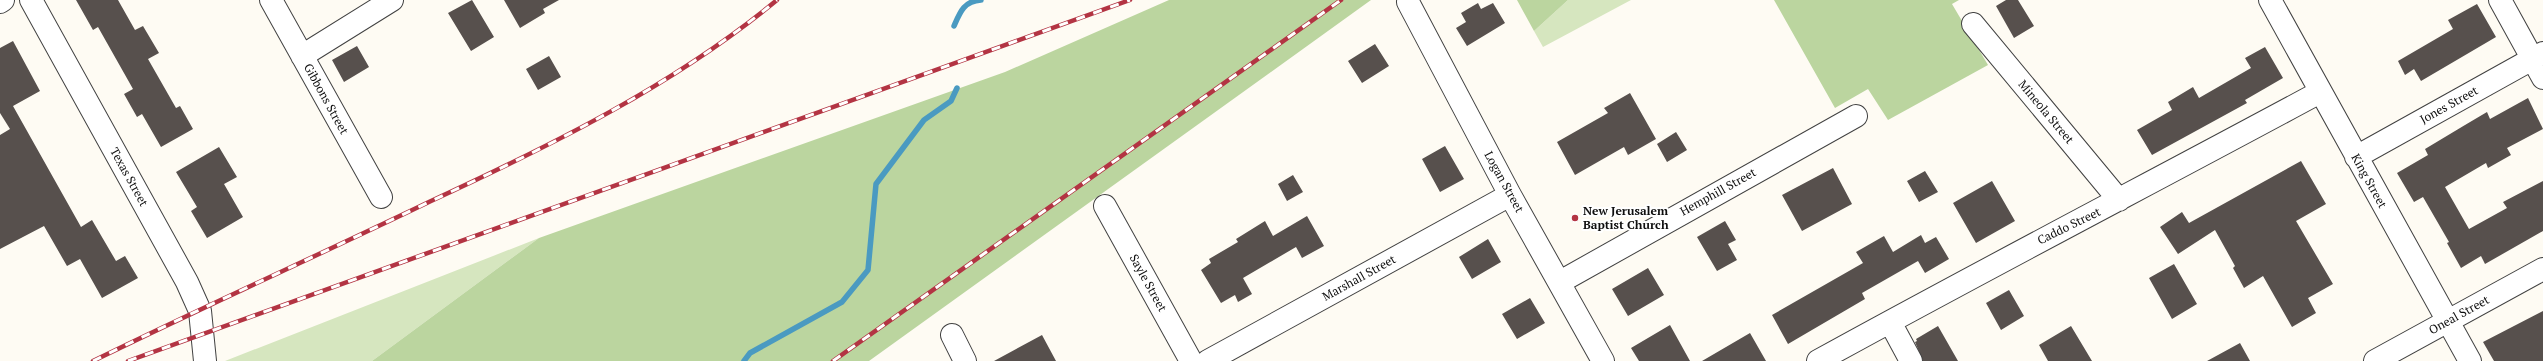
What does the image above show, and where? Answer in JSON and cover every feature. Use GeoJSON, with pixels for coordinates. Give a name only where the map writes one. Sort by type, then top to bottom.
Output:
{"type":"FeatureCollection","features":[{"type":"Feature","properties":{"kind":"street","name":"Texas Street"},"geometry":{"type":"LineString","coordinates":[[32,0],[187,282],[200,311],[205,361]]}},
{"type":"Feature","properties":{"kind":"street","name":"Gibbons Street"},"geometry":{"type":"LineString","coordinates":[[271,0],[381,197]]}},
{"type":"Feature","properties":{"kind":"street"},"geometry":{"type":"LineString","coordinates":[[302,56],[392,0]]}},
{"type":"Feature","properties":{"kind":"street","name":"King Street"},"geometry":{"type":"LineString","coordinates":[[2270,0],[2447,322],[2470,361]]}},
{"type":"Feature","properties":{"kind":"street"},"geometry":{"type":"LineString","coordinates":[[2500,0],[2538,56],[2543,78]]}},
{"type":"Feature","properties":{"kind":"street","name":"Logan Street"},"geometry":{"type":"LineString","coordinates":[[1408,2],[1510,195],[1603,361]]}},
{"type":"Feature","properties":{"kind":"street","name":"Mineola Street"},"geometry":{"type":"LineString","coordinates":[[1973,24],[2119,200]]}},
{"type":"Feature","properties":{"kind":"street","name":"Jones Street"},"geometry":{"type":"LineString","coordinates":[[2356,157],[2538,56]]}},
{"type":"Feature","properties":{"kind":"street","name":"Caddo Street"},"geometry":{"type":"LineString","coordinates":[[1818,361],[2036,242],[2119,200],[2320,92]]}},
{"type":"Feature","properties":{"kind":"street","name":"Hemphill Street"},"geometry":{"type":"LineString","coordinates":[[1560,282],[1856,116]]}},
{"type":"Feature","properties":{"kind":"street","name":"Marshall Street"},"geometry":{"type":"LineString","coordinates":[[1208,361],[1510,195]]}},
{"type":"Feature","properties":{"kind":"street","name":"Sayle Street"},"geometry":{"type":"LineString","coordinates":[[1105,206],[1191,361]]}},
{"type":"Feature","properties":{"kind":"street","name":"Oneal Street"},"geometry":{"type":"LineString","coordinates":[[2375,361],[2543,269]]}},
{"type":"Feature","properties":{"kind":"street"},"geometry":{"type":"LineString","coordinates":[[1890,322],[1911,361]]}},
{"type":"Feature","properties":{"kind":"street"},"geometry":{"type":"LineString","coordinates":[[952,335],[966,361]]}},
{"type":"Feature","properties":{"kind":"green space"},"geometry":{"type":"Polygon","coordinates":[[[1169,0],[1371,0],[869,361],[372,361],[539,238],[1005,72],[1169,0]]]}},
{"type":"Feature","properties":{"kind":"green space"},"geometry":{"type":"Polygon","coordinates":[[[1517,0],[1568,0],[1534,31],[1517,0]]]}},
{"type":"Feature","properties":{"kind":"green space"},"geometry":{"type":"Polygon","coordinates":[[[1568,0],[1631,0],[1543,47],[1534,31],[1568,0]]]}},
{"type":"Feature","properties":{"kind":"green space"},"geometry":{"type":"Polygon","coordinates":[[[1774,0],[1959,0],[1952,4],[1988,65],[1888,120],[1868,89],[1835,108],[1774,0]]]}},
{"type":"Feature","properties":{"kind":"green space"},"geometry":{"type":"Polygon","coordinates":[[[539,238],[372,361],[225,361],[539,238]]]}},
{"type":"Feature","properties":{"kind":"building"},"geometry":{"type":"Polygon","coordinates":[[[76,0],[118,0],[135,30],[143,26],[159,53],[148,59],[176,108],[180,106],[193,129],[161,147],[142,114],[137,117],[124,94],[133,89],[98,27],[93,30],[76,0]]]}},
{"type":"Feature","properties":{"kind":"building"},"geometry":{"type":"Polygon","coordinates":[[[472,0],[494,37],[471,51],[448,13],[472,0]]]}},
{"type":"Feature","properties":{"kind":"building"},"geometry":{"type":"Polygon","coordinates":[[[504,0],[559,0],[543,9],[545,13],[520,28],[504,0]]]}},
{"type":"Feature","properties":{"kind":"building"},"geometry":{"type":"Polygon","coordinates":[[[2006,0],[2018,0],[2034,26],[2014,38],[1996,6],[2006,0]]]}},
{"type":"Feature","properties":{"kind":"building"},"geometry":{"type":"Polygon","coordinates":[[[1478,3],[1481,9],[1493,3],[1505,23],[1467,46],[1456,28],[1466,22],[1461,13],[1478,3]]]}},
{"type":"Feature","properties":{"kind":"building"},"geometry":{"type":"Polygon","coordinates":[[[2477,4],[2496,37],[2421,81],[2414,69],[2405,75],[2398,61],[2453,29],[2448,20],[2477,4]]]}},
{"type":"Feature","properties":{"kind":"building"},"geometry":{"type":"Polygon","coordinates":[[[13,41],[40,91],[13,106],[81,227],[92,220],[116,261],[125,256],[138,278],[102,298],[80,259],[67,266],[44,226],[0,249],[0,135],[10,129],[0,113],[0,48],[13,41]]]}},
{"type":"Feature","properties":{"kind":"building"},"geometry":{"type":"Polygon","coordinates":[[[1375,44],[1389,66],[1362,83],[1348,61],[1375,44]]]}},
{"type":"Feature","properties":{"kind":"building"},"geometry":{"type":"Polygon","coordinates":[[[357,46],[369,67],[344,82],[332,60],[357,46]]]}},
{"type":"Feature","properties":{"kind":"building"},"geometry":{"type":"Polygon","coordinates":[[[2265,47],[2283,78],[2245,100],[2247,103],[2152,155],[2137,130],[2172,110],[2168,102],[2193,87],[2199,98],[2251,68],[2245,58],[2265,47]]]}},
{"type":"Feature","properties":{"kind":"building"},"geometry":{"type":"Polygon","coordinates":[[[549,56],[561,77],[538,90],[526,69],[549,56]]]}},
{"type":"Feature","properties":{"kind":"building"},"geometry":{"type":"Polygon","coordinates":[[[1630,93],[1656,139],[1628,155],[1624,147],[1575,175],[1557,142],[1608,113],[1604,108],[1630,93]]]}},
{"type":"Feature","properties":{"kind":"building"},"geometry":{"type":"Polygon","coordinates":[[[2528,98],[2543,129],[2507,148],[2511,155],[2488,168],[2486,163],[2445,187],[2469,229],[2507,208],[2503,202],[2543,181],[2543,231],[2485,264],[2481,256],[2461,268],[2447,243],[2449,242],[2423,197],[2414,202],[2397,173],[2428,155],[2425,149],[2487,112],[2490,119],[2528,98]]]}},
{"type":"Feature","properties":{"kind":"building"},"geometry":{"type":"Polygon","coordinates":[[[1676,132],[1687,150],[1667,162],[1657,144],[1676,132]]]}},
{"type":"Feature","properties":{"kind":"building"},"geometry":{"type":"Polygon","coordinates":[[[1445,146],[1464,179],[1440,192],[1422,159],[1445,146]]]}},
{"type":"Feature","properties":{"kind":"building"},"geometry":{"type":"Polygon","coordinates":[[[219,147],[237,177],[224,184],[243,217],[207,238],[191,211],[197,207],[176,172],[219,147]]]}},
{"type":"Feature","properties":{"kind":"building"},"geometry":{"type":"Polygon","coordinates":[[[2301,161],[2326,204],[2296,221],[2333,284],[2308,298],[2316,313],[2292,327],[2263,276],[2244,288],[2233,268],[2235,266],[2215,230],[2178,254],[2160,227],[2182,212],[2189,223],[2301,161]]]}},
{"type":"Feature","properties":{"kind":"building"},"geometry":{"type":"Polygon","coordinates":[[[1833,168],[1852,204],[1802,231],[1782,195],[1833,168]]]}},
{"type":"Feature","properties":{"kind":"building"},"geometry":{"type":"Polygon","coordinates":[[[1925,171],[1938,192],[1919,202],[1907,181],[1925,171]]]}},
{"type":"Feature","properties":{"kind":"building"},"geometry":{"type":"Polygon","coordinates":[[[1293,175],[1303,192],[1287,201],[1278,184],[1293,175]]]}},
{"type":"Feature","properties":{"kind":"building"},"geometry":{"type":"Polygon","coordinates":[[[1992,181],[2015,221],[1976,243],[1953,203],[1992,181]]]}},
{"type":"Feature","properties":{"kind":"building"},"geometry":{"type":"Polygon","coordinates":[[[1307,216],[1324,246],[1302,258],[1296,247],[1243,278],[1252,294],[1238,302],[1235,295],[1221,303],[1201,270],[1211,263],[1209,259],[1238,242],[1236,239],[1265,221],[1273,236],[1307,216]]]}},
{"type":"Feature","properties":{"kind":"building"},"geometry":{"type":"Polygon","coordinates":[[[1725,221],[1736,240],[1728,244],[1737,260],[1717,271],[1697,237],[1725,221]]]}},
{"type":"Feature","properties":{"kind":"building"},"geometry":{"type":"Polygon","coordinates":[[[1921,235],[1925,243],[1936,237],[1949,259],[1925,273],[1918,261],[1862,293],[1865,299],[1788,344],[1772,315],[1863,263],[1856,252],[1884,236],[1893,252],[1921,235]]]}},
{"type":"Feature","properties":{"kind":"building"},"geometry":{"type":"Polygon","coordinates":[[[1488,239],[1501,262],[1472,279],[1459,257],[1488,239]]]}},
{"type":"Feature","properties":{"kind":"building"},"geometry":{"type":"Polygon","coordinates":[[[2174,264],[2197,304],[2172,319],[2149,278],[2174,264]]]}},
{"type":"Feature","properties":{"kind":"building"},"geometry":{"type":"Polygon","coordinates":[[[1648,268],[1664,295],[1628,316],[1612,289],[1648,268]]]}},
{"type":"Feature","properties":{"kind":"building"},"geometry":{"type":"Polygon","coordinates":[[[2009,290],[2024,316],[2001,330],[1986,303],[2009,290]]]}},
{"type":"Feature","properties":{"kind":"building"},"geometry":{"type":"Polygon","coordinates":[[[1530,298],[1545,323],[1517,339],[1502,314],[1530,298]]]}},
{"type":"Feature","properties":{"kind":"building"},"geometry":{"type":"Polygon","coordinates":[[[2543,311],[2543,361],[2494,361],[2483,342],[2543,311]]]}},
{"type":"Feature","properties":{"kind":"building"},"geometry":{"type":"Polygon","coordinates":[[[1670,325],[1690,361],[1639,361],[1631,348],[1670,325]]]}},
{"type":"Feature","properties":{"kind":"building"},"geometry":{"type":"Polygon","coordinates":[[[1938,326],[1958,361],[1923,361],[1915,342],[1917,341],[1916,339],[1938,326]]]}},
{"type":"Feature","properties":{"kind":"building"},"geometry":{"type":"Polygon","coordinates":[[[2071,326],[2092,361],[2048,361],[2039,345],[2071,326]]]}},
{"type":"Feature","properties":{"kind":"building"},"geometry":{"type":"Polygon","coordinates":[[[1750,333],[1766,361],[1702,361],[1750,333]]]}},
{"type":"Feature","properties":{"kind":"building"},"geometry":{"type":"Polygon","coordinates":[[[1042,335],[1056,361],[994,361],[1042,335]]]}},
{"type":"Feature","properties":{"kind":"building"},"geometry":{"type":"Polygon","coordinates":[[[2240,343],[2250,361],[2207,361],[2240,343]]]}},
{"type":"Feature","properties":{"kind":"waterway"},"geometry":{"type":"LineString","coordinates":[[954,26],[963,8],[970,3],[981,0]]}},
{"type":"Feature","properties":{"kind":"waterway"},"geometry":{"type":"LineString","coordinates":[[744,361],[750,353],[842,302],[868,270],[876,184],[924,120],[951,101],[957,88]]}},
{"type":"Feature","properties":{"kind":"railway"},"geometry":{"type":"LineString","coordinates":[[93,361],[476,180],[566,135],[654,86],[738,31],[777,0]]}},
{"type":"Feature","properties":{"kind":"railway"},"geometry":{"type":"LineString","coordinates":[[128,361],[1130,0]]}},
{"type":"Feature","properties":{"kind":"railway"},"geometry":{"type":"LineString","coordinates":[[833,361],[1341,0]]}},
{"type":"Feature","properties":{"kind":"place","name":"New Jerusalem Baptist Church"},"geometry":{"type":"Point","coordinates":[1575,218]}}]}
